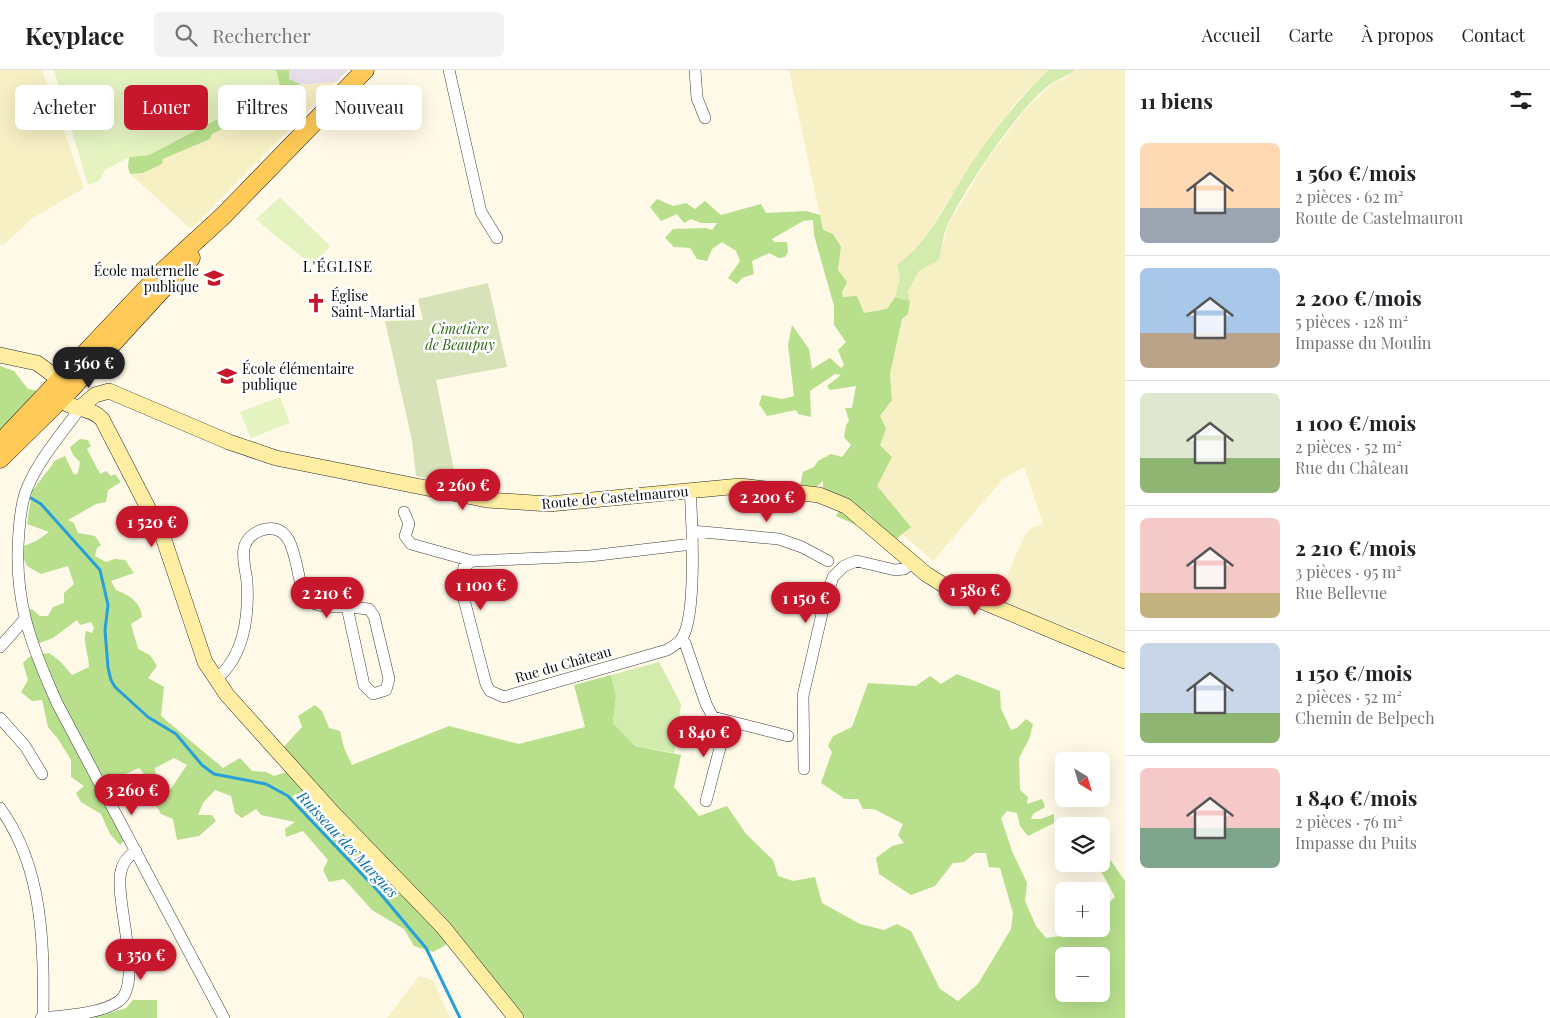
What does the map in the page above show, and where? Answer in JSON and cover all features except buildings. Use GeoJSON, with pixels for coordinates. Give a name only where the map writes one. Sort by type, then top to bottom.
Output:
{"type":"FeatureCollection","features":[{"type":"Feature","properties":{"kind":"main road"},"geometry":{"type":"LineString","coordinates":[[0,459],[162,272],[224,216],[364,70]]}},
{"type":"Feature","properties":{"kind":"main road"},"geometry":{"type":"LineString","coordinates":[[0,443],[60,389]]}},
{"type":"Feature","properties":{"kind":"street"},"geometry":{"type":"LineString","coordinates":[[449,70],[481,212],[497,238]]}},
{"type":"Feature","properties":{"kind":"street"},"geometry":{"type":"LineString","coordinates":[[695,70],[698,98],[706,118]]}},
{"type":"Feature","properties":{"kind":"street"},"geometry":{"type":"LineString","coordinates":[[0,355],[29,361],[81,407],[94,411],[102,419],[163,537],[200,648],[216,679],[241,712],[333,812],[444,927],[516,1018]]}},
{"type":"Feature","properties":{"kind":"street","name":"Route de Castelmaurou"},"geometry":{"type":"LineString","coordinates":[[81,407],[95,395],[109,390],[229,442],[276,458],[487,500],[549,504],[690,490],[756,487],[802,491],[832,499],[858,516],[913,563],[945,586],[964,596],[1125,661]]}},
{"type":"Feature","properties":{"kind":"street"},"geometry":{"type":"LineString","coordinates":[[81,407],[27,487],[21,515],[18,554],[24,620],[36,657],[56,703],[224,1018]]}},
{"type":"Feature","properties":{"kind":"street"},"geometry":{"type":"LineString","coordinates":[[690,490],[692,530],[690,617],[681,640],[685,643],[709,711],[713,717],[788,736]]}},
{"type":"Feature","properties":{"kind":"street"},"geometry":{"type":"LineString","coordinates":[[404,512],[408,524],[405,536],[411,544],[472,561],[590,556],[692,544]]}},
{"type":"Feature","properties":{"kind":"street"},"geometry":{"type":"LineString","coordinates":[[216,679],[226,672],[238,652],[246,619],[245,546],[248,540],[260,530],[277,530],[289,540],[303,589],[310,601],[317,605],[347,607],[369,609],[374,616],[389,679],[386,690],[379,694],[373,694],[364,685],[347,607]]}},
{"type":"Feature","properties":{"kind":"street"},"geometry":{"type":"LineString","coordinates":[[692,530],[779,539],[802,547],[828,561]]}},
{"type":"Feature","properties":{"kind":"street","name":"Rue du Château"},"geometry":{"type":"LineString","coordinates":[[472,561],[464,567],[460,584],[486,684],[490,691],[496,694],[504,696],[667,650],[681,640]]}},
{"type":"Feature","properties":{"kind":"street"},"geometry":{"type":"LineString","coordinates":[[804,769],[803,696],[824,605],[833,577],[844,566],[857,561],[895,570],[904,569],[913,563]]}},
{"type":"Feature","properties":{"kind":"street"},"geometry":{"type":"LineString","coordinates":[[0,647],[24,620]]}},
{"type":"Feature","properties":{"kind":"street"},"geometry":{"type":"LineString","coordinates":[[0,718],[25,746],[42,774]]}},
{"type":"Feature","properties":{"kind":"street"},"geometry":{"type":"LineString","coordinates":[[706,801],[727,721]]}},
{"type":"Feature","properties":{"kind":"street"},"geometry":{"type":"LineString","coordinates":[[2,814],[28,869],[40,920],[43,942],[42,1018],[109,1006],[124,997],[128,983],[127,949],[120,877],[125,860],[136,851]]}},
{"type":"Feature","properties":{"kind":"shaded area"},"geometry":{"type":"Polygon","coordinates":[[[0,70],[42,70],[47,85],[15,85],[15,130],[63,130],[84,188],[33,218],[2,246],[0,241],[0,70]]]}},
{"type":"Feature","properties":{"kind":"shaded area"},"geometry":{"type":"Polygon","coordinates":[[[276,70],[348,70],[336,82],[280,85],[276,70]]]}},
{"type":"Feature","properties":{"kind":"shaded area"},"geometry":{"type":"Polygon","coordinates":[[[789,70],[1048,70],[1017,101],[972,163],[930,230],[908,257],[897,265],[900,277],[895,297],[887,309],[875,313],[864,313],[843,298],[838,270],[841,247],[823,230],[789,70]]]}},
{"type":"Feature","properties":{"kind":"shaded area"},"geometry":{"type":"Polygon","coordinates":[[[1075,70],[1125,70],[1125,652],[1082,632],[997,601],[1022,541],[1031,528],[1043,524],[1024,467],[1003,479],[933,561],[902,534],[911,527],[876,486],[892,457],[880,445],[886,429],[879,416],[892,400],[890,374],[902,319],[908,314],[910,301],[908,293],[919,271],[939,260],[948,225],[987,160],[1024,111],[1053,83],[1066,78],[1075,70]]]}},
{"type":"Feature","properties":{"kind":"shaded area"},"geometry":{"type":"Polygon","coordinates":[[[336,82],[333,85],[316,85],[316,102],[306,112],[306,85],[301,85],[336,82]]]}},
{"type":"Feature","properties":{"kind":"shaded area"},"geometry":{"type":"Polygon","coordinates":[[[220,130],[289,130],[191,229],[130,174],[143,173],[161,164],[163,159],[210,139],[212,134],[220,130]]]}},
{"type":"Feature","properties":{"kind":"shaded area"},"geometry":{"type":"Polygon","coordinates":[[[419,976],[433,980],[450,1018],[387,1018],[419,976]]]}},
{"type":"Feature","properties":{"kind":"green space"},"geometry":{"type":"Polygon","coordinates":[[[54,70],[276,70],[280,85],[218,85],[218,119],[208,124],[208,85],[124,85],[124,130],[196,130],[149,155],[129,157],[105,170],[99,181],[88,185],[72,130],[114,130],[114,85],[58,85],[54,70]]]}},
{"type":"Feature","properties":{"kind":"green space"},"geometry":{"type":"Polygon","coordinates":[[[276,70],[289,70],[289,79],[301,85],[280,85],[276,70]]]}},
{"type":"Feature","properties":{"kind":"green space"},"geometry":{"type":"Polygon","coordinates":[[[1048,70],[1075,70],[1052,83],[1039,94],[1010,127],[980,169],[956,208],[946,228],[939,260],[919,271],[908,292],[910,301],[895,297],[900,277],[897,265],[919,244],[947,205],[971,164],[989,139],[1048,70]]]}},
{"type":"Feature","properties":{"kind":"green space"},"geometry":{"type":"Polygon","coordinates":[[[218,119],[218,130],[220,130],[212,134],[210,139],[163,159],[162,164],[143,173],[130,174],[128,167],[129,157],[149,155],[196,130],[208,130],[208,124],[218,119]]]}},
{"type":"Feature","properties":{"kind":"green space"},"geometry":{"type":"Polygon","coordinates":[[[280,197],[330,246],[312,266],[256,219],[280,197]]]}},
{"type":"Feature","properties":{"kind":"green space"},"geometry":{"type":"Polygon","coordinates":[[[657,199],[673,206],[686,203],[695,209],[705,201],[721,215],[761,204],[766,213],[806,211],[820,215],[823,230],[833,234],[841,247],[838,270],[847,282],[842,292],[843,297],[857,296],[864,313],[887,309],[895,297],[910,301],[908,314],[902,319],[890,374],[892,400],[880,416],[886,429],[880,445],[892,457],[877,486],[911,527],[895,540],[866,511],[856,525],[836,516],[844,502],[823,492],[823,481],[816,487],[800,486],[803,472],[814,467],[818,461],[831,454],[842,457],[851,445],[844,437],[846,425],[849,421],[845,408],[852,408],[856,386],[830,390],[827,386],[841,375],[835,374],[810,391],[811,417],[798,414],[796,410],[767,416],[759,404],[762,395],[782,399],[794,396],[788,345],[792,325],[809,349],[812,369],[830,358],[841,368],[844,365],[838,350],[846,342],[834,325],[834,306],[814,235],[813,220],[803,221],[772,239],[774,242],[787,242],[788,252],[785,257],[779,258],[769,253],[752,261],[754,274],[742,278],[737,284],[728,278],[740,261],[736,251],[722,242],[712,249],[707,261],[697,259],[690,248],[674,247],[665,238],[673,229],[706,228],[712,230],[717,223],[701,223],[691,219],[684,223],[677,214],[661,221],[650,207],[657,199]]]}},
{"type":"Feature","properties":{"kind":"green space","name":"Cimetière de Beaupuy"},"geometry":{"type":"Polygon","coordinates":[[[488,283],[507,367],[436,380],[457,485],[416,476],[412,440],[385,321],[423,320],[418,299],[488,283]]]}},
{"type":"Feature","properties":{"kind":"green space"},"geometry":{"type":"Polygon","coordinates":[[[0,366],[14,371],[28,389],[38,391],[0,436],[0,366]]]}},
{"type":"Feature","properties":{"kind":"green space"},"geometry":{"type":"Polygon","coordinates":[[[280,397],[290,423],[251,438],[240,412],[280,397]]]}},
{"type":"Feature","properties":{"kind":"green space"},"geometry":{"type":"Polygon","coordinates":[[[80,439],[88,440],[91,446],[87,449],[100,474],[106,471],[111,476],[115,474],[121,482],[108,490],[106,502],[96,504],[68,520],[74,523],[78,533],[95,536],[101,545],[97,548],[95,556],[106,562],[115,559],[125,560],[134,573],[111,581],[116,590],[137,603],[141,612],[142,617],[131,624],[138,649],[150,655],[157,666],[148,678],[164,687],[161,716],[223,768],[240,758],[252,771],[266,772],[274,776],[286,772],[351,843],[448,936],[446,945],[433,952],[414,946],[404,929],[372,910],[344,879],[329,882],[323,870],[328,860],[303,831],[286,837],[285,829],[295,822],[261,815],[256,809],[242,818],[235,813],[231,796],[215,790],[203,803],[198,815],[212,815],[216,821],[199,836],[177,840],[173,819],[161,814],[154,802],[170,790],[187,765],[174,758],[155,768],[156,779],[149,780],[139,768],[99,786],[126,838],[120,845],[110,834],[101,814],[81,802],[76,793],[84,786],[71,777],[71,760],[48,727],[42,700],[32,701],[21,692],[28,680],[23,663],[29,657],[49,653],[60,661],[72,675],[89,667],[85,635],[86,631],[92,633],[94,628],[91,622],[80,625],[77,620],[53,638],[37,644],[24,612],[32,609],[40,616],[48,616],[53,607],[64,603],[64,593],[74,584],[68,566],[41,574],[27,566],[19,548],[36,541],[49,532],[27,524],[32,491],[56,460],[65,456],[74,475],[78,473],[80,462],[73,455],[70,447],[80,439]]]}},
{"type":"Feature","properties":{"kind":"green space"},"geometry":{"type":"Polygon","coordinates":[[[659,662],[681,704],[674,753],[635,746],[613,723],[616,696],[611,675],[659,662]]]}},
{"type":"Feature","properties":{"kind":"green space"},"geometry":{"type":"Polygon","coordinates":[[[957,674],[1000,691],[1001,709],[1011,730],[1017,728],[1026,719],[1033,724],[1029,739],[1019,758],[1020,790],[1028,797],[1027,804],[1042,799],[1045,807],[1033,814],[1031,819],[1041,819],[1054,814],[1054,823],[1028,836],[1020,826],[1017,813],[1007,811],[1001,818],[1012,851],[1027,883],[1025,901],[1036,926],[1046,938],[1110,937],[1110,902],[1115,897],[1110,888],[1110,882],[1107,882],[1101,872],[1110,872],[1110,860],[1125,881],[1125,1018],[525,1018],[443,915],[422,896],[281,750],[302,727],[298,716],[315,705],[322,711],[329,728],[340,731],[344,748],[352,765],[449,726],[519,744],[585,727],[574,685],[611,675],[616,696],[613,723],[635,746],[681,755],[674,787],[699,816],[727,806],[746,834],[773,860],[778,876],[793,881],[815,877],[822,903],[860,924],[884,930],[897,924],[911,931],[940,989],[958,1001],[978,984],[1011,929],[1013,913],[1000,868],[989,867],[986,853],[975,853],[964,862],[953,863],[935,886],[911,895],[879,874],[876,858],[892,846],[904,843],[898,835],[903,824],[874,809],[863,809],[858,799],[845,799],[821,783],[832,752],[828,746],[833,736],[852,727],[868,683],[916,686],[930,676],[941,684],[957,674]]]}},
{"type":"Feature","properties":{"kind":"green space"},"geometry":{"type":"Polygon","coordinates":[[[133,1000],[157,1000],[157,1018],[94,1018],[126,1008],[133,1000]]]}},
{"type":"Feature","properties":{"kind":"waterway","name":"Ruisseau des Margues"},"geometry":{"type":"LineString","coordinates":[[31,498],[41,504],[100,570],[108,605],[105,630],[108,668],[115,687],[148,717],[176,734],[202,765],[214,774],[266,784],[288,796],[379,892],[426,948],[460,1018]]}},
{"type":"Feature","properties":{"kind":"place","name":"École maternelle publique"},"geometry":{"type":"Point","coordinates":[214,278]}},
{"type":"Feature","properties":{"kind":"place","name":"Église Saint-Martial"},"geometry":{"type":"Point","coordinates":[316,303]}},
{"type":"Feature","properties":{"kind":"place","name":"École élémentaire publique"},"geometry":{"type":"Point","coordinates":[227,376]}},
{"type":"Feature","properties":{"kind":"district","name":"L'ÉGLISE"},"geometry":{"type":"Point","coordinates":[338,266]}}]}
